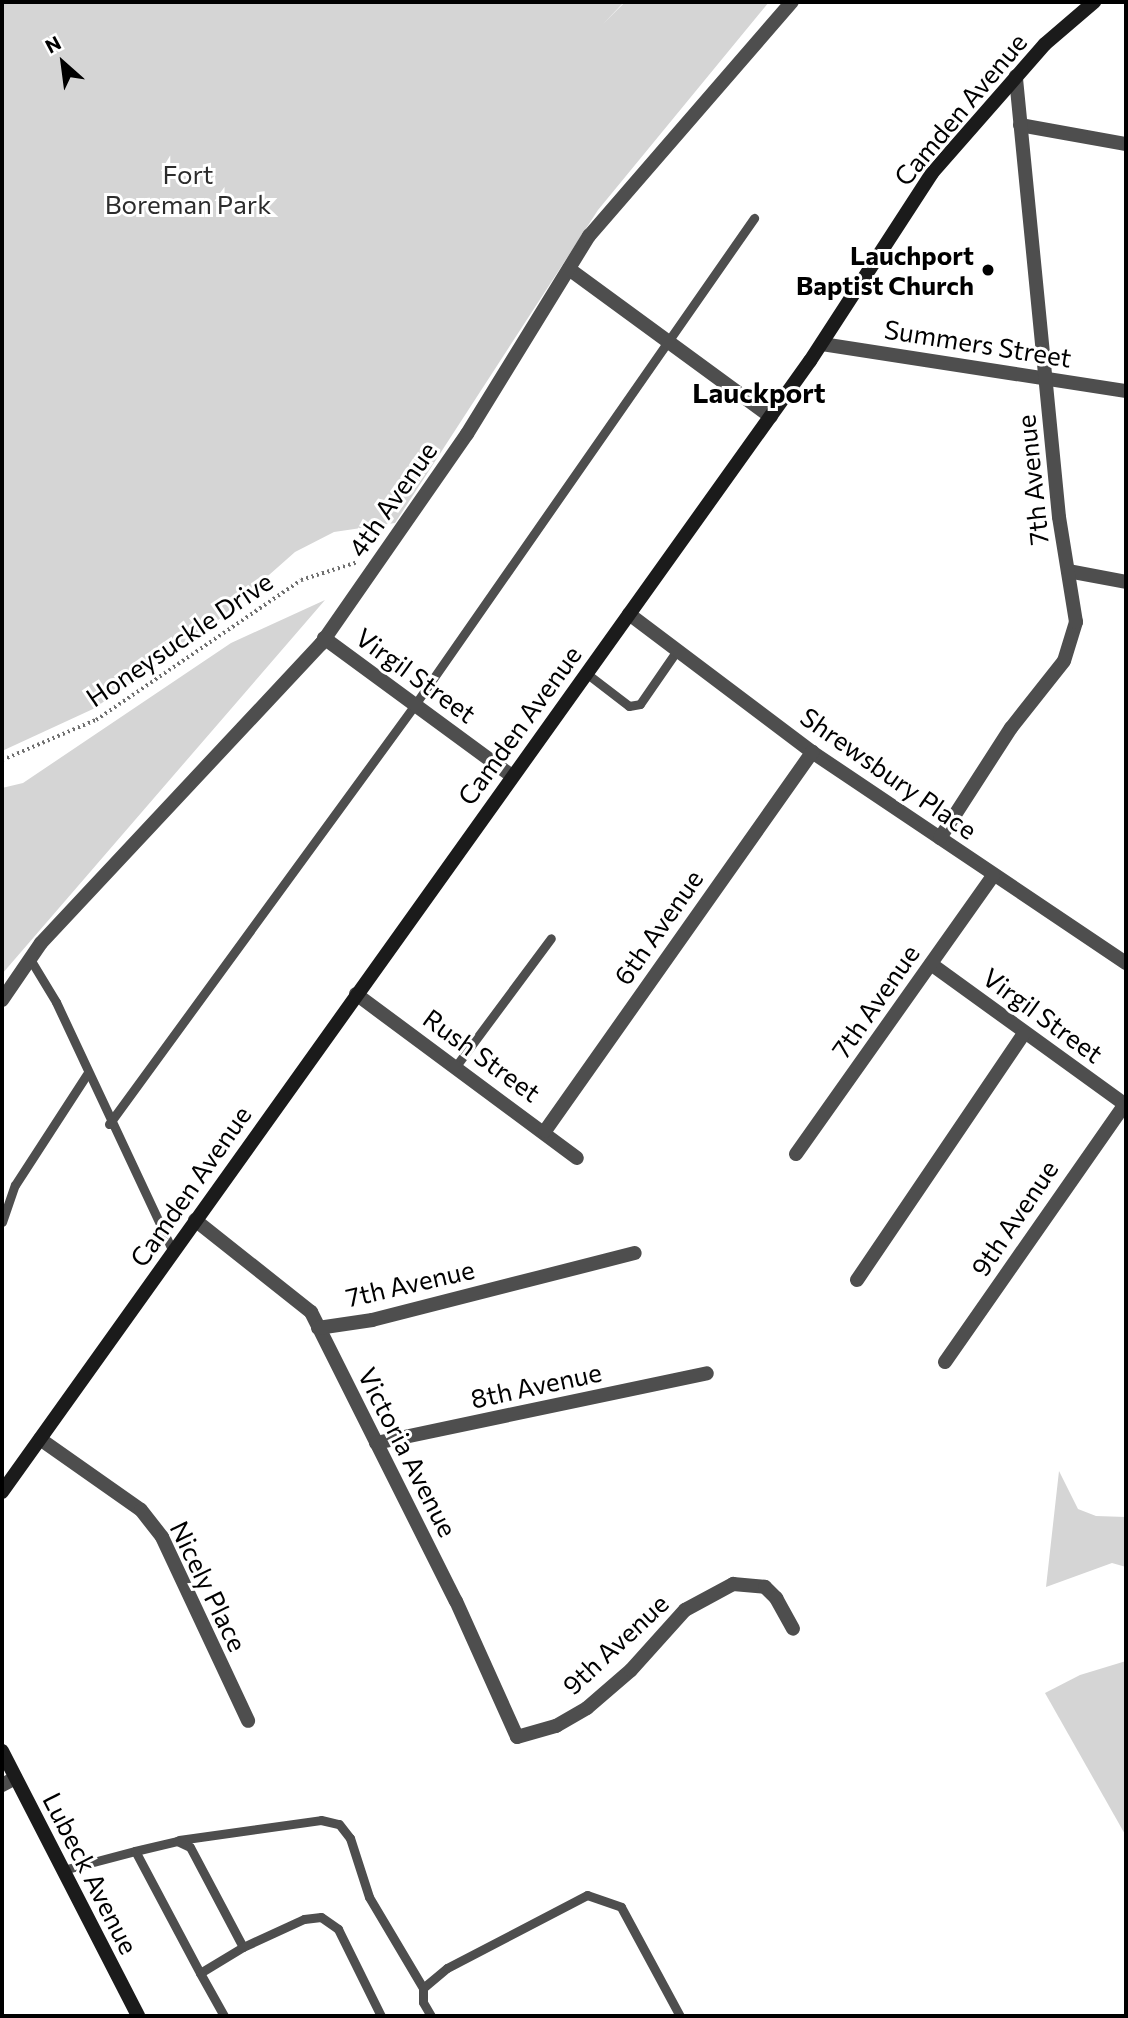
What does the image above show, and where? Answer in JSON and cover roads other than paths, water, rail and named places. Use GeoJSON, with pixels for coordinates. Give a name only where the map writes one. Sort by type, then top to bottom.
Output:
{"type":"FeatureCollection","features":[{"type":"Feature","properties":{"kind":"street","name":"4th Avenue"},"geometry":{"type":"LineString","coordinates":[[2,1000],[30,959],[324,638],[467,434],[589,236],[792,2]]}},
{"type":"Feature","properties":{"kind":"street","name":"Camden Avenue"},"geometry":{"type":"LineString","coordinates":[[2,1491],[771,417],[822,344],[932,173],[1045,44],[1093,2]]}},
{"type":"Feature","properties":{"kind":"street","name":"7th Avenue"},"geometry":{"type":"LineString","coordinates":[[940,838],[1011,728],[1064,661],[1076,622],[1046,379],[1016,76]]}},
{"type":"Feature","properties":{"kind":"street"},"geometry":{"type":"LineString","coordinates":[[1020,125],[1126,144]]}},
{"type":"Feature","properties":{"kind":"street"},"geometry":{"type":"LineString","coordinates":[[569,269],[771,417]]}},
{"type":"Feature","properties":{"kind":"street","name":"Summers Street"},"geometry":{"type":"LineString","coordinates":[[822,344],[1126,391]]}},
{"type":"Feature","properties":{"kind":"street"},"geometry":{"type":"LineString","coordinates":[[1068,571],[1126,582]]}},
{"type":"Feature","properties":{"kind":"street","name":"Shrewsbury Place"},"geometry":{"type":"LineString","coordinates":[[629,614],[812,751],[1126,964]]}},
{"type":"Feature","properties":{"kind":"street","name":"Virgil Street"},"geometry":{"type":"LineString","coordinates":[[324,638],[512,776]]}},
{"type":"Feature","properties":{"kind":"street","name":"6th Avenue"},"geometry":{"type":"LineString","coordinates":[[545,1131],[812,751]]}},
{"type":"Feature","properties":{"kind":"street","name":"7th Avenue"},"geometry":{"type":"LineString","coordinates":[[796,1154],[993,876]]}},
{"type":"Feature","properties":{"kind":"street","name":"Virgil Street"},"geometry":{"type":"LineString","coordinates":[[931,964],[1126,1104]]}},
{"type":"Feature","properties":{"kind":"street","name":"Rush Street"},"geometry":{"type":"LineString","coordinates":[[356,994],[545,1131],[577,1158]]}},
{"type":"Feature","properties":{"kind":"street"},"geometry":{"type":"LineString","coordinates":[[857,1280],[1024,1033]]}},
{"type":"Feature","properties":{"kind":"street","name":"9th Avenue"},"geometry":{"type":"LineString","coordinates":[[945,1362],[1126,1104]]}},
{"type":"Feature","properties":{"kind":"street","name":"Victoria Avenue"},"geometry":{"type":"LineString","coordinates":[[195,1220],[311,1312],[456,1601],[517,1737],[530,1735]]}},
{"type":"Feature","properties":{"kind":"street","name":"7th Avenue"},"geometry":{"type":"LineString","coordinates":[[318,1328],[372,1320],[635,1253]]}},
{"type":"Feature","properties":{"kind":"street","name":"8th Avenue"},"geometry":{"type":"LineString","coordinates":[[376,1443],[706,1373]]}},
{"type":"Feature","properties":{"kind":"street","name":"Nicely Place"},"geometry":{"type":"LineString","coordinates":[[40,1439],[141,1510],[162,1537],[248,1721]]}},
{"type":"Feature","properties":{"kind":"street","name":"9th Avenue"},"geometry":{"type":"LineString","coordinates":[[530,1735],[587,1708],[631,1670],[685,1610],[733,1584],[765,1587],[776,1598],[793,1629]]}},
{"type":"Feature","properties":{"kind":"street","name":"Lubeck Avenue"},"geometry":{"type":"LineString","coordinates":[[2,1751],[8,1782],[63,1870],[138,2016]]}},
{"type":"Feature","properties":{"kind":"lane"},"geometry":{"type":"LineString","coordinates":[[109,1124],[414,706],[754,218]]}},
{"type":"Feature","properties":{"kind":"lane"},"geometry":{"type":"LineString","coordinates":[[586,673],[629,706],[640,704],[678,649]]}},
{"type":"Feature","properties":{"kind":"lane"},"geometry":{"type":"LineString","coordinates":[[456,1066],[551,938]]}},
{"type":"Feature","properties":{"kind":"lane"},"geometry":{"type":"LineString","coordinates":[[30,959],[56,1002],[109,1124],[173,1252]]}},
{"type":"Feature","properties":{"kind":"lane"},"geometry":{"type":"LineString","coordinates":[[2,1222],[15,1185],[87,1074]]}},
{"type":"Feature","properties":{"kind":"lane"},"geometry":{"type":"LineString","coordinates":[[63,1870],[177,1841],[321,1820],[339,1824],[350,1838],[369,1897],[423,1988],[423,2002],[431,2016]]}},
{"type":"Feature","properties":{"kind":"lane"},"geometry":{"type":"LineString","coordinates":[[177,1841],[190,1847],[243,1947]]}},
{"type":"Feature","properties":{"kind":"lane"},"geometry":{"type":"LineString","coordinates":[[135,1851],[224,2016]]}},
{"type":"Feature","properties":{"kind":"lane"},"geometry":{"type":"LineString","coordinates":[[423,1988],[447,1968],[587,1895],[621,1907],[680,2016]]}},
{"type":"Feature","properties":{"kind":"lane"},"geometry":{"type":"LineString","coordinates":[[200,1973],[243,1947],[304,1919],[321,1917],[338,1928],[381,2016]]}},
{"type":"Feature","properties":{"kind":"place","name":"Lauchport Baptist Church"},"geometry":{"type":"Point","coordinates":[988,270]}},
{"type":"Feature","properties":{"kind":"district","name":"Lauckport"},"geometry":{"type":"Point","coordinates":[759,392]}},
{"type":"Feature","properties":{"kind":"park label","name":"Fort Boreman Park"},"geometry":{"type":"Point","coordinates":[188,189]}}]}
